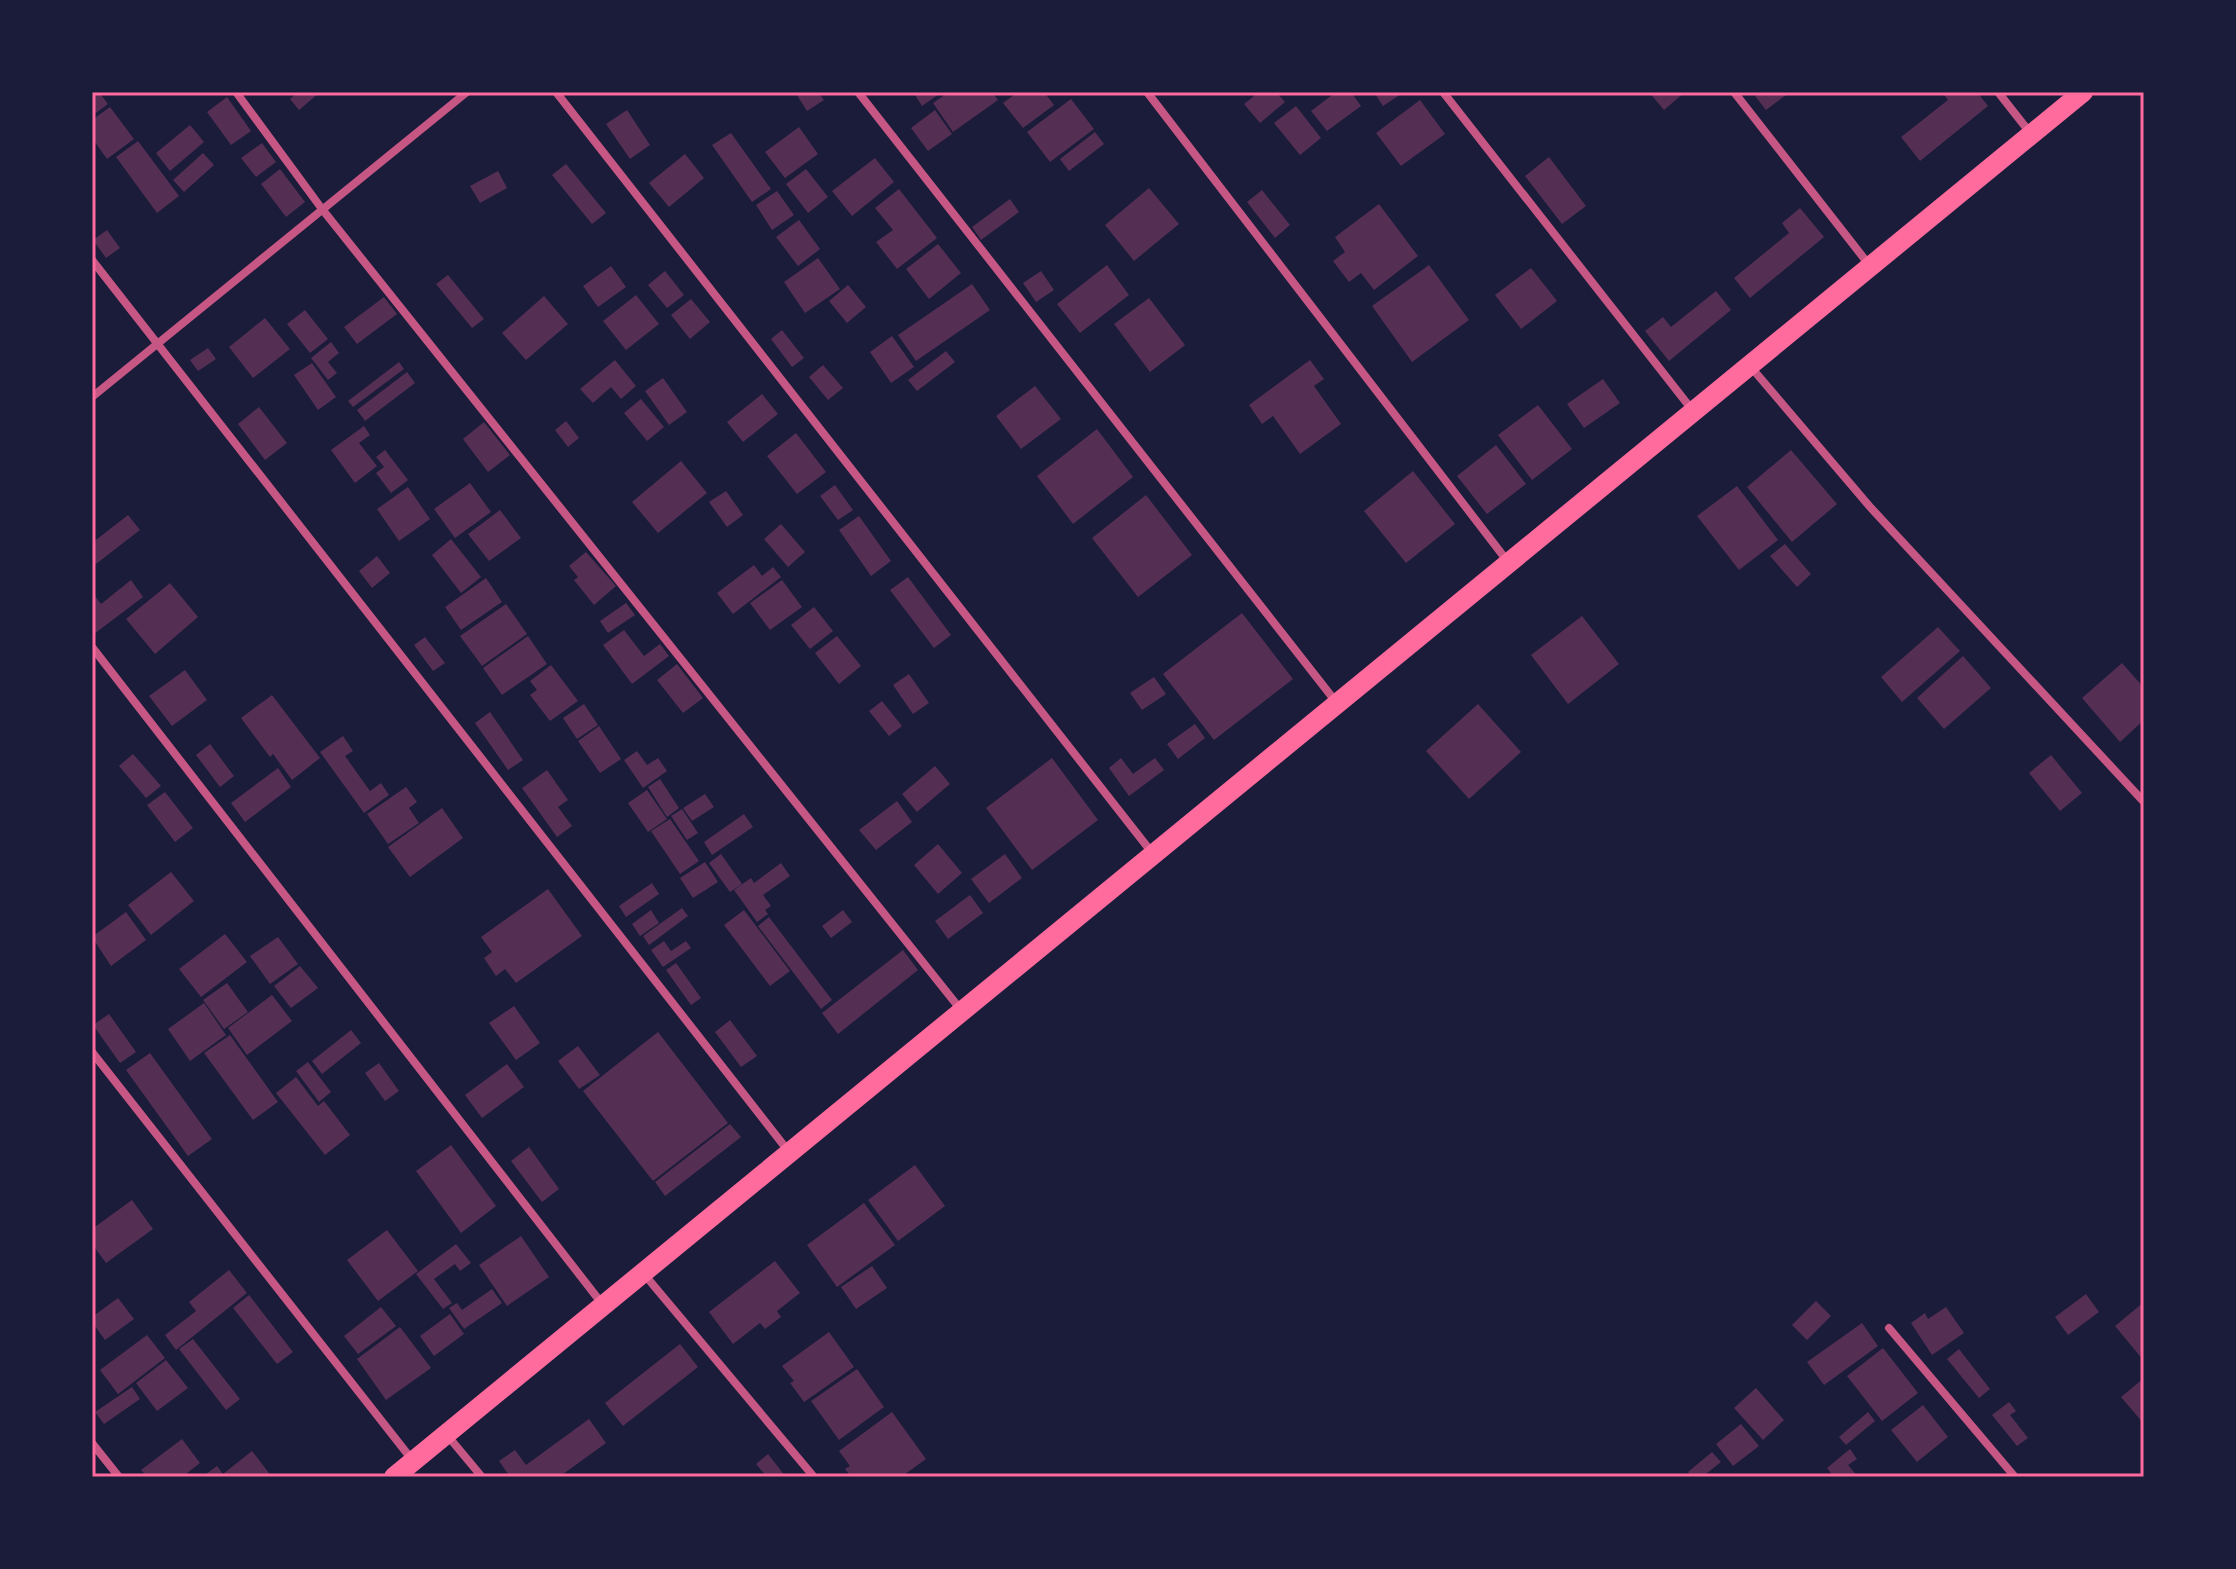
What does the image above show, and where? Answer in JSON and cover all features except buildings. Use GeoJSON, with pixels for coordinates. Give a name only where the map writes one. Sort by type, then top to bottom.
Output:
{"type":"FeatureCollection","features":[{"type":"Feature","properties":{"kind":"main road"},"geometry":{"type":"LineString","coordinates":[[394,1477],[2083,92]]}},
{"type":"Feature","properties":{"kind":"street"},"geometry":{"type":"LineString","coordinates":[[236,92],[322,209],[961,1011]]}},
{"type":"Feature","properties":{"kind":"street"},"geometry":{"type":"LineString","coordinates":[[92,397],[467,92]]}},
{"type":"Feature","properties":{"kind":"street"},"geometry":{"type":"LineString","coordinates":[[556,92],[1153,855]]}},
{"type":"Feature","properties":{"kind":"street"},"geometry":{"type":"LineString","coordinates":[[858,92],[1338,703]]}},
{"type":"Feature","properties":{"kind":"street"},"geometry":{"type":"LineString","coordinates":[[1147,92],[1509,563]]}},
{"type":"Feature","properties":{"kind":"street"},"geometry":{"type":"LineString","coordinates":[[1443,92],[1694,411]]}},
{"type":"Feature","properties":{"kind":"street"},"geometry":{"type":"LineString","coordinates":[[1734,92],[1870,267]]}},
{"type":"Feature","properties":{"kind":"street"},"geometry":{"type":"LineString","coordinates":[[1998,92],[2031,135]]}},
{"type":"Feature","properties":{"kind":"street"},"geometry":{"type":"LineString","coordinates":[[92,260],[790,1153]]}},
{"type":"Feature","properties":{"kind":"street"},"geometry":{"type":"LineString","coordinates":[[1749,366],[1871,508],[2144,802]]}},
{"type":"Feature","properties":{"kind":"street"},"geometry":{"type":"LineString","coordinates":[[92,647],[603,1306]]}},
{"type":"Feature","properties":{"kind":"street"},"geometry":{"type":"LineString","coordinates":[[92,1052],[413,1461]]}},
{"type":"Feature","properties":{"kind":"street"},"geometry":{"type":"LineString","coordinates":[[643,1273],[814,1477]]}},
{"type":"Feature","properties":{"kind":"street"},"geometry":{"type":"LineString","coordinates":[[1889,1328],[2015,1477]]}},
{"type":"Feature","properties":{"kind":"street"},"geometry":{"type":"LineString","coordinates":[[446,1434],[482,1477]]}},
{"type":"Feature","properties":{"kind":"street"},"geometry":{"type":"LineString","coordinates":[[92,1443],[119,1477]]}}]}
